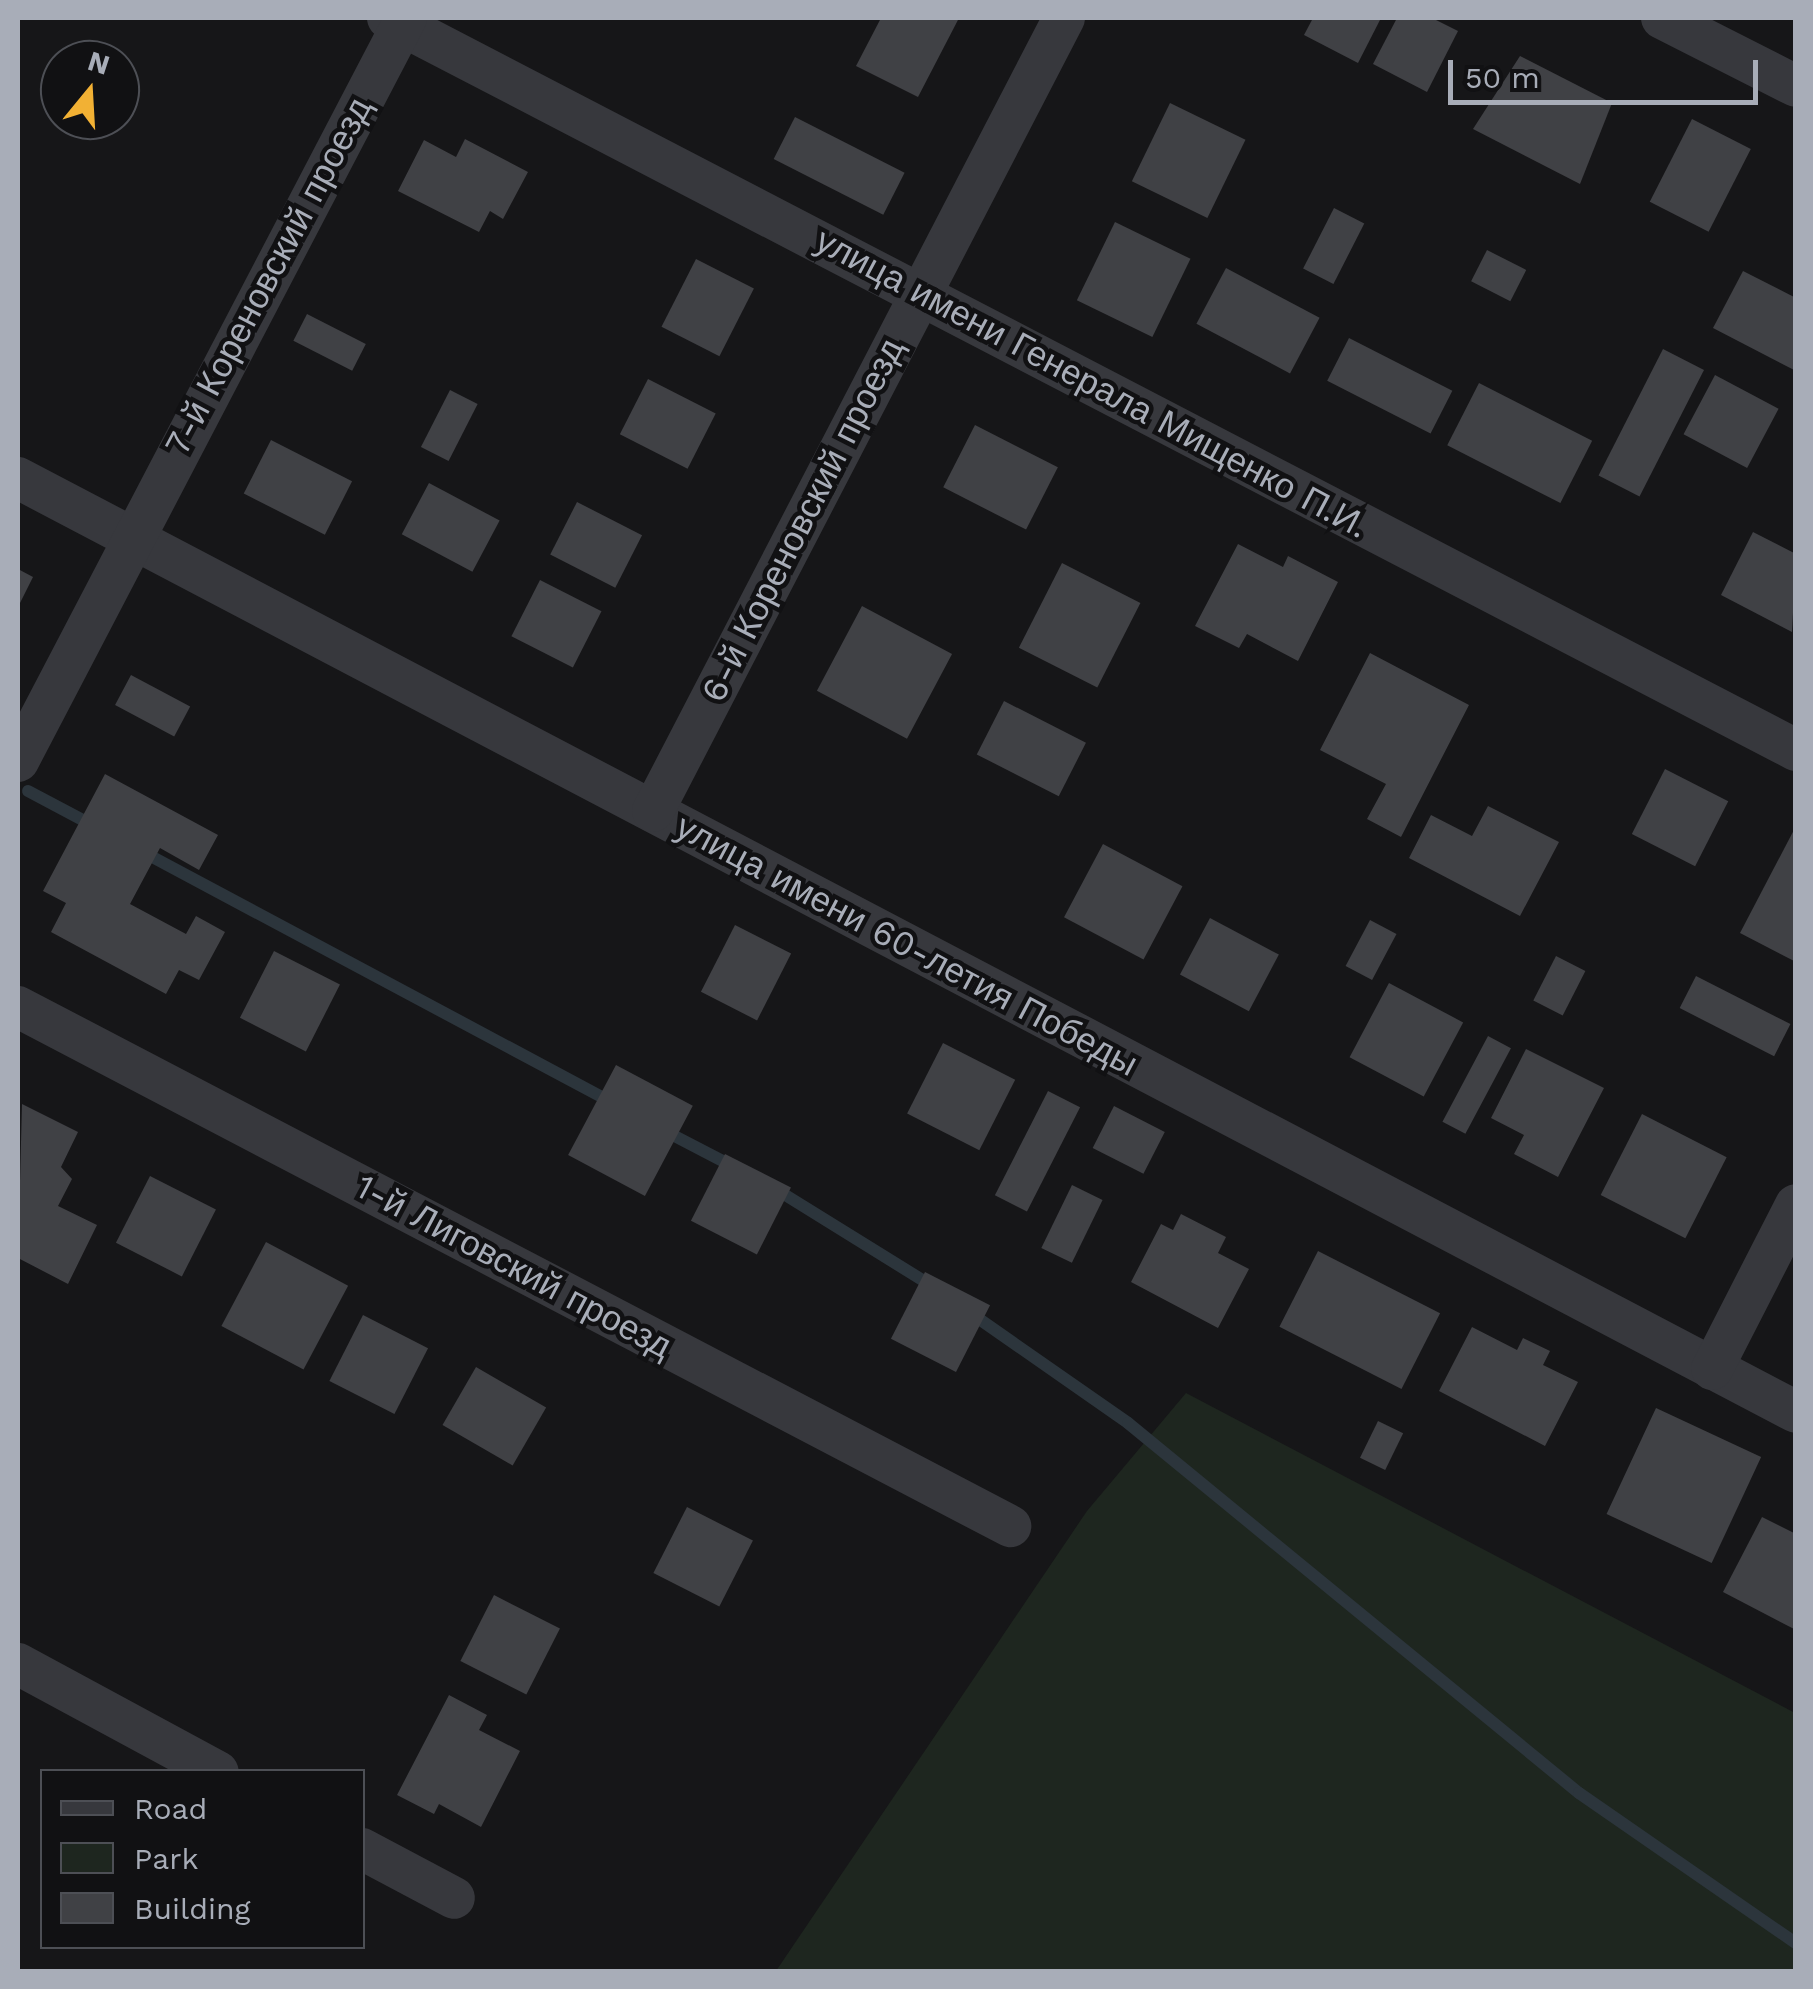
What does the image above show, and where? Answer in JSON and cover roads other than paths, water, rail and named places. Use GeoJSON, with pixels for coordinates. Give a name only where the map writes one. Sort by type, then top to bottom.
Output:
{"type":"FeatureCollection","features":[{"type":"Feature","properties":{"kind":"street","name":"6-й Кореновский проезд"},"geometry":{"type":"LineString","coordinates":[[652,811],[1064,18]]}},
{"type":"Feature","properties":{"kind":"street"},"geometry":{"type":"LineString","coordinates":[[1662,18],[1796,86]]}},
{"type":"Feature","properties":{"kind":"street","name":"улица имени Генерала Мищенко П.И."},"geometry":{"type":"LineString","coordinates":[[399,20],[1796,750]]}},
{"type":"Feature","properties":{"kind":"street","name":"7-й Кореновский проезд"},"geometry":{"type":"LineString","coordinates":[[130,535],[399,20]]}},
{"type":"Feature","properties":{"kind":"street","name":"улица имени 60-летия Победы"},"geometry":{"type":"LineString","coordinates":[[18,478],[1796,1412]]}},
{"type":"Feature","properties":{"kind":"street"},"geometry":{"type":"LineString","coordinates":[[18,761],[130,535]]}},
{"type":"Feature","properties":{"kind":"street","name":"1-й Лиговский проезд"},"geometry":{"type":"LineString","coordinates":[[18,1007],[1010,1526]]}},
{"type":"Feature","properties":{"kind":"street"},"geometry":{"type":"LineString","coordinates":[[1712,1369],[1796,1205]]}},
{"type":"Feature","properties":{"kind":"street"},"geometry":{"type":"LineString","coordinates":[[18,1664],[212,1769]]}},
{"type":"Feature","properties":{"kind":"street"},"geometry":{"type":"LineString","coordinates":[[365,1851],[454,1898]]}},
{"type":"Feature","properties":{"kind":"waterway"},"geometry":{"type":"LineString","coordinates":[[28,791],[94,826]]}},
{"type":"Feature","properties":{"kind":"waterway"},"geometry":{"type":"LineString","coordinates":[[143,852],[615,1104]]}},
{"type":"Feature","properties":{"kind":"waterway"},"geometry":{"type":"LineString","coordinates":[[663,1130],[734,1167]]}},
{"type":"Feature","properties":{"kind":"waterway"},"geometry":{"type":"LineString","coordinates":[[774,1188],[935,1288]]}},
{"type":"Feature","properties":{"kind":"waterway"},"geometry":{"type":"LineString","coordinates":[[972,1314],[1128,1423],[1579,1793],[1796,1943]]}}]}
